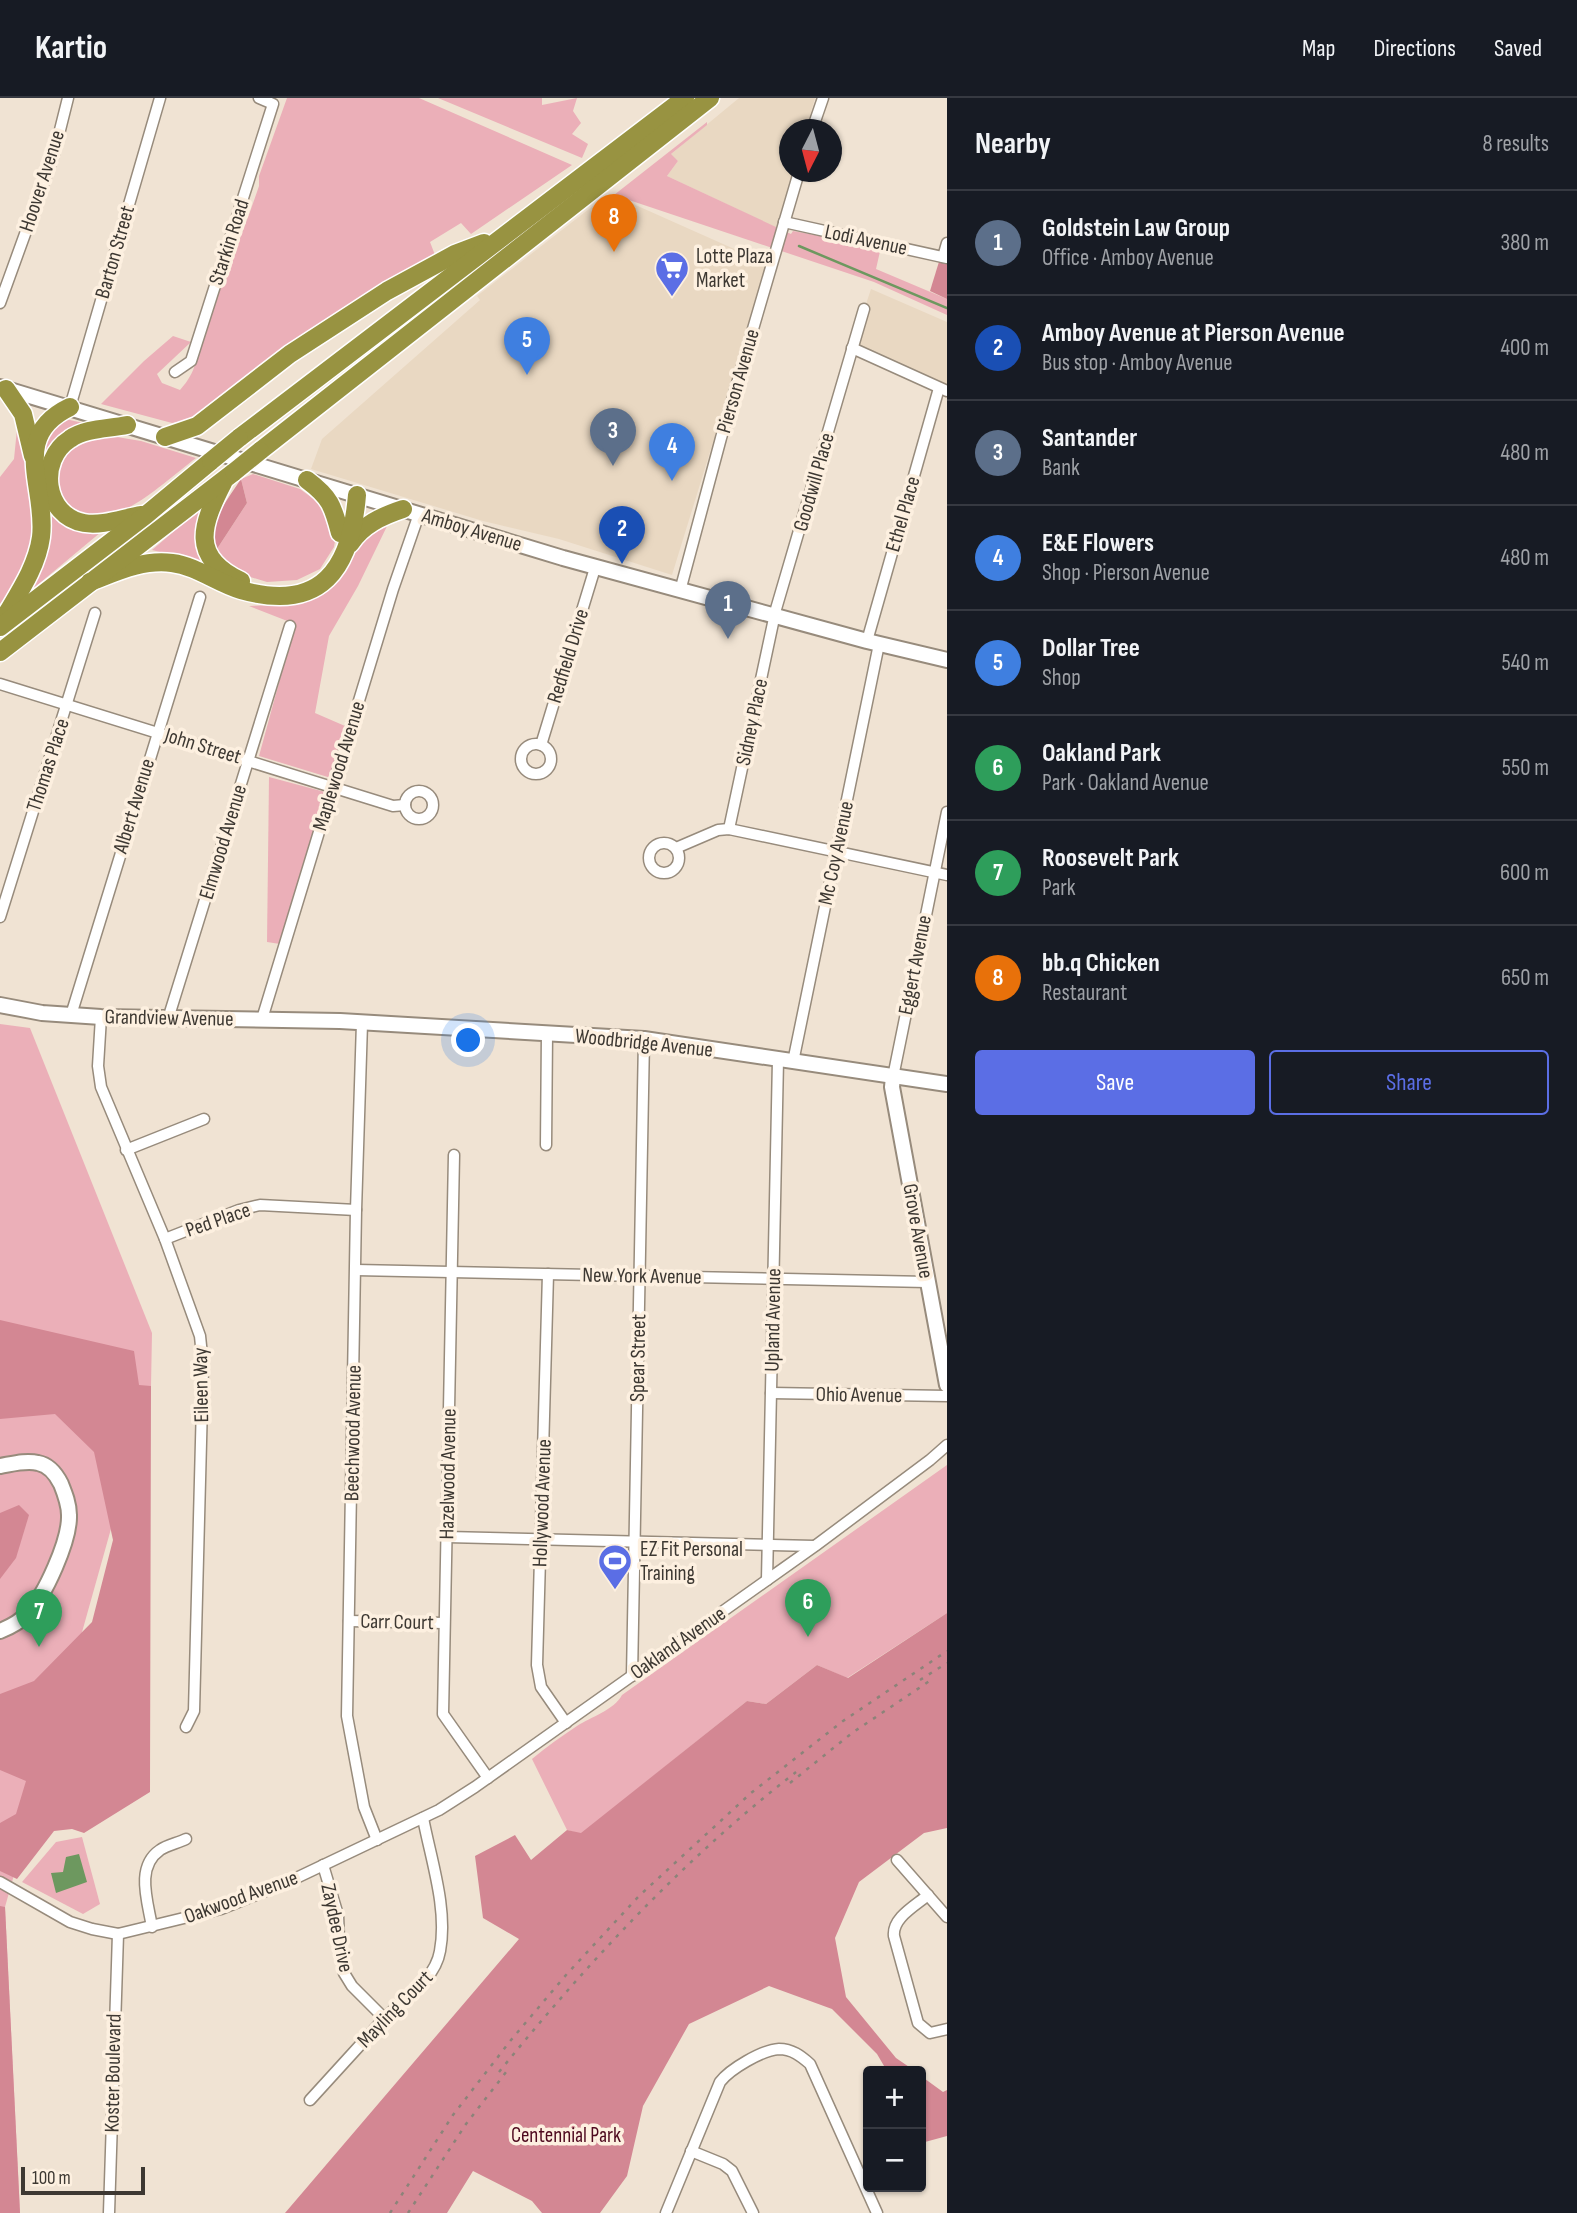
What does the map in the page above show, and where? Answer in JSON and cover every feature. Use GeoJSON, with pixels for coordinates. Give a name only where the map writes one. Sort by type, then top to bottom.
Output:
{"type":"FeatureCollection","features":[{"type":"Feature","properties":{"kind":"highway"},"geometry":{"type":"LineString","coordinates":[[0,626],[146,515],[239,438],[685,98]]}},
{"type":"Feature","properties":{"kind":"highway"},"geometry":{"type":"LineString","coordinates":[[0,652],[230,476],[710,98]]}},
{"type":"Feature","properties":{"kind":"highway"},"geometry":{"type":"LineString","coordinates":[[165,437],[197,426],[301,347],[387,291],[455,254],[503,236]]}},
{"type":"Feature","properties":{"kind":"highway"},"geometry":{"type":"LineString","coordinates":[[0,626],[26,580],[41,537],[42,518],[23,414],[3,388]]}},
{"type":"Feature","properties":{"kind":"highway"},"geometry":{"type":"LineString","coordinates":[[33,458],[48,421],[70,407]]}},
{"type":"Feature","properties":{"kind":"highway"},"geometry":{"type":"LineString","coordinates":[[127,425],[86,432],[68,440],[51,465],[49,490],[58,509],[68,518],[85,524],[102,524],[146,515]]}},
{"type":"Feature","properties":{"kind":"highway"},"geometry":{"type":"LineString","coordinates":[[230,476],[211,506],[204,525],[205,544],[211,559],[225,574],[246,583],[292,586],[315,578],[327,569],[343,541],[389,514],[411,512]]}},
{"type":"Feature","properties":{"kind":"highway"},"geometry":{"type":"LineString","coordinates":[[307,480],[325,493],[343,541]]}},
{"type":"Feature","properties":{"kind":"highway"},"geometry":{"type":"LineString","coordinates":[[90,582],[132,566],[152,562],[173,563],[191,568],[243,591],[286,595],[306,592],[320,586],[334,574],[343,541],[343,513],[354,494]]}},
{"type":"Feature","properties":{"kind":"street","name":"Hoover Avenue"},"geometry":{"type":"LineString","coordinates":[[0,303],[54,154],[68,98]]}},
{"type":"Feature","properties":{"kind":"street","name":"Barton Street"},"geometry":{"type":"LineString","coordinates":[[70,407],[160,98]]}},
{"type":"Feature","properties":{"kind":"street","name":"Starkin Road"},"geometry":{"type":"LineString","coordinates":[[175,372],[191,360],[273,104],[259,98]]}},
{"type":"Feature","properties":{"kind":"street"},"geometry":{"type":"LineString","coordinates":[[816,119],[823,98]]}},
{"type":"Feature","properties":{"kind":"street","name":"Pierson Avenue"},"geometry":{"type":"LineString","coordinates":[[680,590],[796,182]]}},
{"type":"Feature","properties":{"kind":"street","name":"Lodi Avenue"},"geometry":{"type":"LineString","coordinates":[[784,222],[945,257]]}},
{"type":"Feature","properties":{"kind":"street"},"geometry":{"type":"LineString","coordinates":[[945,257],[947,243]]}},
{"type":"Feature","properties":{"kind":"street","name":"Goodwill Place"},"geometry":{"type":"LineString","coordinates":[[775,616],[864,309]]}},
{"type":"Feature","properties":{"kind":"street"},"geometry":{"type":"LineString","coordinates":[[852,348],[943,389]]}},
{"type":"Feature","properties":{"kind":"street","name":"Amboy Avenue"},"geometry":{"type":"LineString","coordinates":[[3,388],[595,568],[947,660]]}},
{"type":"Feature","properties":{"kind":"street","name":"Ethel Place"},"geometry":{"type":"LineString","coordinates":[[873,642],[943,389]]}},
{"type":"Feature","properties":{"kind":"street","name":"Maplewood Avenue"},"geometry":{"type":"LineString","coordinates":[[262,1020],[393,589],[411,512]]}},
{"type":"Feature","properties":{"kind":"street","name":"Redfield Drive"},"geometry":{"type":"LineString","coordinates":[[541,745],[595,568]]}},
{"type":"Feature","properties":{"kind":"street","name":"Albert Avenue"},"geometry":{"type":"LineString","coordinates":[[71,1015],[200,597]]}},
{"type":"Feature","properties":{"kind":"street","name":"Thomas Place"},"geometry":{"type":"LineString","coordinates":[[0,917],[95,613]]}},
{"type":"Feature","properties":{"kind":"street","name":"Sidney Place"},"geometry":{"type":"LineString","coordinates":[[729,829],[775,616]]}},
{"type":"Feature","properties":{"kind":"street","name":"Elmwood Avenue"},"geometry":{"type":"LineString","coordinates":[[168,1019],[290,626]]}},
{"type":"Feature","properties":{"kind":"street","name":"Mc Coy Avenue"},"geometry":{"type":"LineString","coordinates":[[785,1061],[836,852],[873,642]]}},
{"type":"Feature","properties":{"kind":"street","name":"John Street"},"geometry":{"type":"LineString","coordinates":[[0,684],[333,785],[393,806],[405,805]]}},
{"type":"Feature","properties":{"kind":"street","name":"Eggert Avenue"},"geometry":{"type":"LineString","coordinates":[[893,1077],[947,812]]}},
{"type":"Feature","properties":{"kind":"street"},"geometry":{"type":"LineString","coordinates":[[676,848],[718,830],[729,829],[947,875]]}},
{"type":"Feature","properties":{"kind":"street","name":"Grandview Avenue"},"geometry":{"type":"LineString","coordinates":[[0,1005],[32,1012],[101,1017],[340,1021]]}},
{"type":"Feature","properties":{"kind":"street","name":"Eileen Way"},"geometry":{"type":"LineString","coordinates":[[101,1017],[98,1066],[101,1087],[165,1239],[200,1336],[203,1365],[194,1711],[186,1727]]}},
{"type":"Feature","properties":{"kind":"street","name":"Woodbridge Avenue"},"geometry":{"type":"LineString","coordinates":[[340,1021],[644,1039],[947,1084]]}},
{"type":"Feature","properties":{"kind":"street","name":"Beechwood Avenue"},"geometry":{"type":"LineString","coordinates":[[362,1023],[356,1210],[348,1729],[364,1807],[377,1840]]}},
{"type":"Feature","properties":{"kind":"street"},"geometry":{"type":"LineString","coordinates":[[545,1145],[547,1033]]}},
{"type":"Feature","properties":{"kind":"street","name":"Spear Street"},"geometry":{"type":"LineString","coordinates":[[632,1676],[644,1039]]}},
{"type":"Feature","properties":{"kind":"street","name":"Upland Avenue"},"geometry":{"type":"LineString","coordinates":[[768,1580],[774,1279],[785,1061]]}},
{"type":"Feature","properties":{"kind":"street","name":"Grove Avenue"},"geometry":{"type":"LineString","coordinates":[[893,1077],[892,1087],[947,1385]]}},
{"type":"Feature","properties":{"kind":"street"},"geometry":{"type":"LineString","coordinates":[[127,1150],[204,1119]]}},
{"type":"Feature","properties":{"kind":"street","name":"Hazelwood Avenue"},"geometry":{"type":"LineString","coordinates":[[454,1155],[443,1714],[488,1778]]}},
{"type":"Feature","properties":{"kind":"street","name":"Ped Place"},"geometry":{"type":"LineString","coordinates":[[165,1239],[239,1210],[260,1205],[356,1210]]}},
{"type":"Feature","properties":{"kind":"street","name":"New York Avenue"},"geometry":{"type":"LineString","coordinates":[[356,1270],[928,1282]]}},
{"type":"Feature","properties":{"kind":"street","name":"Hollywood Avenue"},"geometry":{"type":"LineString","coordinates":[[548,1274],[538,1676],[546,1697],[566,1723]]}},
{"type":"Feature","properties":{"kind":"street","name":"Ohio Avenue"},"geometry":{"type":"LineString","coordinates":[[771,1393],[947,1396]]}},
{"type":"Feature","properties":{"kind":"street","name":"Oakland Avenue"},"geometry":{"type":"LineString","coordinates":[[475,1787],[815,1546],[947,1445]]}},
{"type":"Feature","properties":{"kind":"street"},"geometry":{"type":"LineString","coordinates":[[0,1466],[30,1462],[47,1466],[62,1486],[69,1516],[62,1550],[37,1601],[29,1613],[17,1623],[0,1631]]}},
{"type":"Feature","properties":{"kind":"street"},"geometry":{"type":"LineString","coordinates":[[447,1537],[815,1546]]}},
{"type":"Feature","properties":{"kind":"street","name":"Carr Court"},"geometry":{"type":"LineString","coordinates":[[349,1621],[444,1623]]}},
{"type":"Feature","properties":{"kind":"street","name":"Oakwood Avenue"},"geometry":{"type":"LineString","coordinates":[[0,1882],[69,1922],[118,1934],[221,1909],[423,1818],[475,1787]]}},
{"type":"Feature","properties":{"kind":"street","name":"Mayling Court"},"geometry":{"type":"LineString","coordinates":[[310,2101],[384,2018],[428,1977],[437,1964],[442,1936],[440,1903],[423,1818]]}},
{"type":"Feature","properties":{"kind":"street"},"geometry":{"type":"LineString","coordinates":[[152,1927],[145,1870],[149,1860],[161,1849],[186,1839]]}},
{"type":"Feature","properties":{"kind":"street"},"geometry":{"type":"LineString","coordinates":[[897,1860],[947,1917]]}},
{"type":"Feature","properties":{"kind":"street","name":"Zaydee Drive"},"geometry":{"type":"LineString","coordinates":[[323,1865],[338,1915],[344,1973],[352,1986],[384,2018]]}},
{"type":"Feature","properties":{"kind":"street"},"geometry":{"type":"LineString","coordinates":[[928,1895],[899,1920],[893,1930],[918,2024],[930,2033],[947,2029]]}},
{"type":"Feature","properties":{"kind":"street","name":"Koster Boulevard"},"geometry":{"type":"LineString","coordinates":[[110,2213],[118,1934]]}},
{"type":"Feature","properties":{"kind":"street"},"geometry":{"type":"LineString","coordinates":[[666,2213],[724,2076],[729,2071],[779,2049],[791,2051],[810,2064],[877,2213]]}},
{"type":"Feature","properties":{"kind":"street"},"geometry":{"type":"LineString","coordinates":[[691,2151],[723,2164],[732,2171],[753,2213]]}},
{"type":"Feature","properties":{"kind":"shaded area"},"geometry":{"type":"Polygon","coordinates":[[[287,98],[419,98],[572,165],[471,234],[461,223],[430,242],[435,255],[194,419],[172,423],[101,404],[173,336],[191,342],[157,374],[162,383],[180,390],[190,376],[259,186],[259,176],[287,98]]]}},
{"type":"Feature","properties":{"kind":"shaded area"},"geometry":{"type":"Polygon","coordinates":[[[438,98],[542,98],[542,105],[577,98],[573,111],[581,123],[572,134],[588,144],[582,158],[438,98]]]}},
{"type":"Feature","properties":{"kind":"shaded area"},"geometry":{"type":"Polygon","coordinates":[[[739,98],[815,98],[809,119],[779,119],[779,182],[792,182],[777,228],[667,176],[678,161],[670,155],[739,98]]]}},
{"type":"Feature","properties":{"kind":"shaded area"},"geometry":{"type":"Polygon","coordinates":[[[707,122],[707,125],[671,154],[678,161],[667,176],[791,234],[793,231],[881,247],[876,269],[947,299],[947,315],[874,282],[614,195],[707,122]]]}},
{"type":"Feature","properties":{"kind":"shaded area"},"geometry":{"type":"Polygon","coordinates":[[[607,195],[622,199],[768,264],[672,575],[559,539],[483,521],[311,469],[322,439],[480,300],[477,296],[607,195]]]}},
{"type":"Feature","properties":{"kind":"shaded area"},"geometry":{"type":"Polygon","coordinates":[[[871,289],[947,322],[947,387],[852,346],[871,289]]]}},
{"type":"Feature","properties":{"kind":"shaded area"},"geometry":{"type":"Polygon","coordinates":[[[61,418],[92,425],[43,480],[43,446],[61,418]]]}},
{"type":"Feature","properties":{"kind":"shaded area"},"geometry":{"type":"Polygon","coordinates":[[[18,419],[35,502],[34,535],[24,571],[0,604],[0,477],[14,459],[18,419]]]}},
{"type":"Feature","properties":{"kind":"shaded area"},"geometry":{"type":"Polygon","coordinates":[[[105,435],[141,441],[196,458],[127,509],[112,516],[83,518],[63,508],[54,476],[72,446],[85,439],[105,435]]]}},
{"type":"Feature","properties":{"kind":"shaded area"},"geometry":{"type":"Polygon","coordinates":[[[253,474],[300,489],[330,511],[336,535],[334,547],[320,569],[297,580],[267,582],[234,572],[215,552],[247,503],[241,479],[253,474]]]}},
{"type":"Feature","properties":{"kind":"shaded area"},"geometry":{"type":"Polygon","coordinates":[[[46,498],[66,524],[101,532],[23,597],[46,498]]]}},
{"type":"Feature","properties":{"kind":"shaded area"},"geometry":{"type":"Polygon","coordinates":[[[206,504],[218,575],[180,557],[152,550],[206,504]]]}},
{"type":"Feature","properties":{"kind":"shaded area"},"geometry":{"type":"Polygon","coordinates":[[[389,522],[358,586],[329,636],[315,713],[345,726],[331,778],[259,756],[295,624],[249,606],[299,604],[329,590],[346,571],[361,541],[389,522]]]}},
{"type":"Feature","properties":{"kind":"shaded area"},"geometry":{"type":"Polygon","coordinates":[[[269,777],[325,792],[280,944],[267,942],[269,777]]]}},
{"type":"Feature","properties":{"kind":"shaded area"},"geometry":{"type":"Polygon","coordinates":[[[0,1024],[30,1028],[152,1333],[151,1386],[5,1907],[20,2213],[0,2213],[0,1024]]]}},
{"type":"Feature","properties":{"kind":"shaded area"},"geometry":{"type":"Polygon","coordinates":[[[947,1465],[947,1613],[847,1678],[817,1665],[766,1704],[747,1701],[581,1834],[567,1830],[532,1759],[577,1726],[608,1709],[622,1695],[947,1465]]]}},
{"type":"Feature","properties":{"kind":"shaded area"},"geometry":{"type":"Polygon","coordinates":[[[82,1837],[100,1904],[83,1914],[22,1882],[56,1842],[82,1837]]]}},
{"type":"Feature","properties":{"kind":"shaded area"},"geometry":{"type":"Polygon","coordinates":[[[79,1854],[87,1882],[56,1893],[51,1873],[63,1872],[66,1857],[79,1854]]]}},
{"type":"Feature","properties":{"kind":"green space"},"geometry":{"type":"Polygon","coordinates":[[[942,252],[947,253],[947,299],[930,291],[942,252]]]}},
{"type":"Feature","properties":{"kind":"green space"},"geometry":{"type":"Polygon","coordinates":[[[241,479],[247,503],[215,552],[213,541],[219,513],[241,479]]]}},
{"type":"Feature","properties":{"kind":"green space"},"geometry":{"type":"Polygon","coordinates":[[[0,1320],[134,1351],[139,1385],[151,1386],[150,1792],[84,1833],[72,1829],[54,1831],[17,1879],[0,1871],[0,1823],[16,1814],[26,1781],[0,1770],[0,1694],[34,1681],[92,1622],[113,1540],[94,1452],[55,1414],[0,1419],[0,1320]]]}},
{"type":"Feature","properties":{"kind":"green space"},"geometry":{"type":"Polygon","coordinates":[[[19,1505],[29,1515],[16,1558],[0,1579],[0,1513],[19,1505]]]}},
{"type":"Feature","properties":{"kind":"green space","name":"Centennial Park"},"geometry":{"type":"Polygon","coordinates":[[[947,1613],[947,1828],[924,1833],[859,1882],[835,1938],[846,1997],[896,2058],[908,2066],[884,2066],[877,2054],[832,2009],[769,1986],[689,2024],[643,2106],[627,2176],[600,2213],[542,2213],[532,2201],[473,2171],[447,2213],[285,2213],[519,1939],[483,1918],[475,1856],[515,1835],[531,1860],[567,1830],[581,1833],[747,1701],[766,1704],[817,1665],[848,1678],[947,1613]]]}},
{"type":"Feature","properties":{"kind":"green space"},"geometry":{"type":"Polygon","coordinates":[[[0,1906],[5,1907],[20,2213],[0,2213],[0,1906]]]}},
{"type":"Feature","properties":{"kind":"green space"},"geometry":{"type":"Polygon","coordinates":[[[926,2080],[943,2092],[947,2090],[947,2136],[926,2142],[926,2080]]]}},
{"type":"Feature","properties":{"kind":"waterway"},"geometry":{"type":"LineString","coordinates":[[799,246],[947,308]]}},
{"type":"Feature","properties":{"kind":"railway"},"geometry":{"type":"LineString","coordinates":[[390,2213],[453,2115],[511,2040],[639,1896],[751,1793],[843,1721],[947,1651]]}},
{"type":"Feature","properties":{"kind":"railway"},"geometry":{"type":"LineString","coordinates":[[920,1680],[947,1663]]}},
{"type":"Feature","properties":{"kind":"railway"},"geometry":{"type":"LineString","coordinates":[[790,1783],[852,1733],[931,1680]]}},
{"type":"Feature","properties":{"kind":"railway"},"geometry":{"type":"LineString","coordinates":[[499,2072],[567,1991],[639,1913],[715,1840],[796,1772]]}},
{"type":"Feature","properties":{"kind":"railway"},"geometry":{"type":"LineString","coordinates":[[408,2213],[466,2124],[510,2067]]}},
{"type":"Feature","properties":{"kind":"place","name":"bb.q Chicken"},"geometry":{"type":"Point","coordinates":[614,252]}},
{"type":"Feature","properties":{"kind":"place","name":"Lotte Plaza Market"},"geometry":{"type":"Point","coordinates":[672,298]}},
{"type":"Feature","properties":{"kind":"place","name":"Dollar Tree"},"geometry":{"type":"Point","coordinates":[527,375]}},
{"type":"Feature","properties":{"kind":"place","name":"Santander"},"geometry":{"type":"Point","coordinates":[613,466]}},
{"type":"Feature","properties":{"kind":"place","name":"E&E Flowers"},"geometry":{"type":"Point","coordinates":[672,481]}},
{"type":"Feature","properties":{"kind":"place","name":"Amboy Avenue at Pierson Avenue"},"geometry":{"type":"Point","coordinates":[622,564]}},
{"type":"Feature","properties":{"kind":"place","name":"Goldstein Law Group"},"geometry":{"type":"Point","coordinates":[728,639]}},
{"type":"Feature","properties":{"kind":"place","name":"EZ Fit Personal Training"},"geometry":{"type":"Point","coordinates":[615,1591]}},
{"type":"Feature","properties":{"kind":"place","name":"Oakland Park"},"geometry":{"type":"Point","coordinates":[808,1637]}},
{"type":"Feature","properties":{"kind":"place","name":"Roosevelt Park"},"geometry":{"type":"Point","coordinates":[39,1647]}}]}
